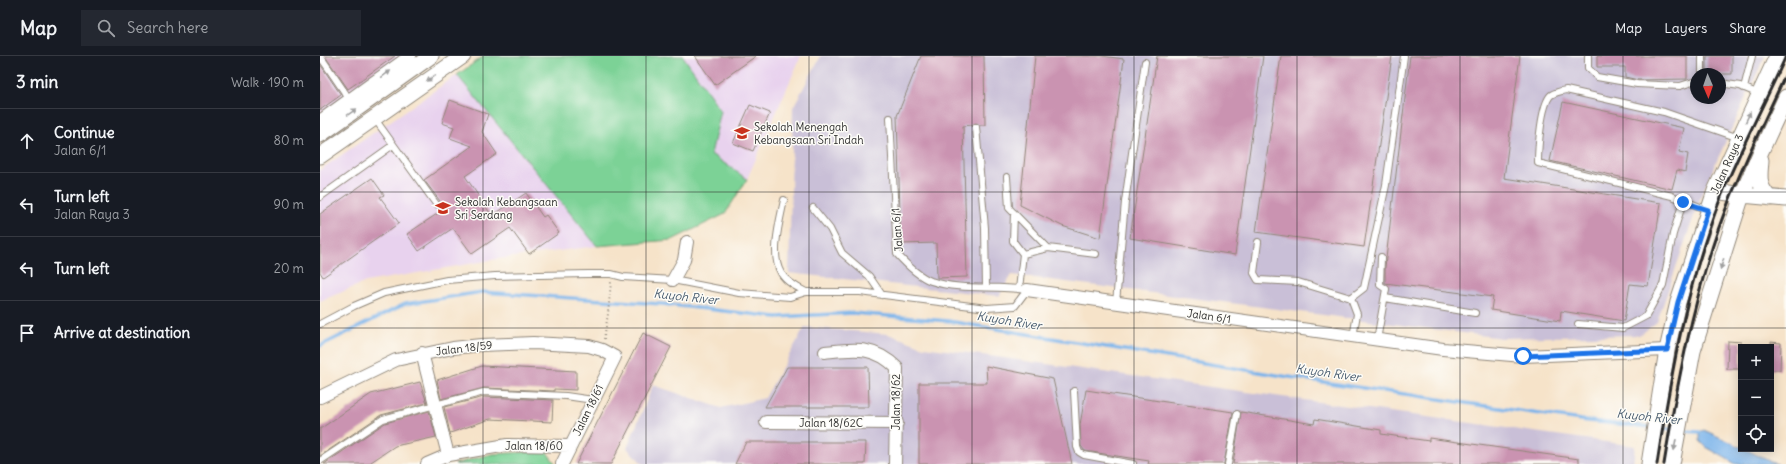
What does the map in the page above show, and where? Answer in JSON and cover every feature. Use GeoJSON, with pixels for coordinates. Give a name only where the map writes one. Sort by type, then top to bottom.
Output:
{"type":"FeatureCollection","features":[{"type":"Feature","properties":{"kind":"street"},"geometry":{"type":"LineString","coordinates":[[320,121],[410,56]]}},
{"type":"Feature","properties":{"kind":"street"},"geometry":{"type":"LineString","coordinates":[[320,135],[431,56]]}},
{"type":"Feature","properties":{"kind":"street"},"geometry":{"type":"LineString","coordinates":[[320,156],[463,56]]}},
{"type":"Feature","properties":{"kind":"street","name":"Jalan Raya 3"},"geometry":{"type":"LineString","coordinates":[[1650,463],[1667,350],[1678,302],[1715,191],[1777,56]]}},
{"type":"Feature","properties":{"kind":"street"},"geometry":{"type":"LineString","coordinates":[[1672,464],[1693,351],[1708,308],[1742,196],[1786,97]]}},
{"type":"Feature","properties":{"kind":"street"},"geometry":{"type":"LineString","coordinates":[[1762,149],[1760,179],[1763,191],[1780,198]]}},
{"type":"Feature","properties":{"kind":"street"},"geometry":{"type":"LineString","coordinates":[[1715,191],[1742,196],[1780,198]]}},
{"type":"Feature","properties":{"kind":"street"},"geometry":{"type":"LineString","coordinates":[[673,280],[684,260],[687,242]]}},
{"type":"Feature","properties":{"kind":"street","name":"Jalan 6/1"},"geometry":{"type":"LineString","coordinates":[[1023,290],[1443,349],[1523,356],[1667,350]]}},
{"type":"Feature","properties":{"kind":"street","name":"Jalan 18/59"},"geometry":{"type":"LineString","coordinates":[[320,397],[396,360],[422,354],[482,345],[533,343],[589,346],[602,350],[615,357]]}},
{"type":"Feature","properties":{"kind":"street","name":"Jalan 18/62"},"geometry":{"type":"LineString","coordinates":[[825,352],[859,348],[880,356],[896,368],[895,464]]}},
{"type":"Feature","properties":{"kind":"street"},"geometry":{"type":"LineString","coordinates":[[422,354],[448,455]]}},
{"type":"Feature","properties":{"kind":"street","name":"Jalan 18/61"},"geometry":{"type":"LineString","coordinates":[[562,464],[615,357]]}},
{"type":"Feature","properties":{"kind":"street","name":"Jalan 18/62C"},"geometry":{"type":"LineString","coordinates":[[766,422],[896,423]]}},
{"type":"Feature","properties":{"kind":"street","name":"Jalan 18/60"},"geometry":{"type":"LineString","coordinates":[[427,464],[448,455],[507,445],[571,446]]}},
{"type":"Feature","properties":{"kind":"lane"},"geometry":{"type":"LineString","coordinates":[[320,56],[350,100]]}},
{"type":"Feature","properties":{"kind":"lane"},"geometry":{"type":"LineString","coordinates":[[1351,298],[1364,288],[1386,185],[1404,56]]}},
{"type":"Feature","properties":{"kind":"lane"},"geometry":{"type":"LineString","coordinates":[[1588,56],[1588,68],[1597,77],[1637,84],[1680,86],[1690,83]]}},
{"type":"Feature","properties":{"kind":"lane"},"geometry":{"type":"LineString","coordinates":[[1702,56],[1702,68]]}},
{"type":"Feature","properties":{"kind":"lane"},"geometry":{"type":"LineString","coordinates":[[1744,88],[1752,56]]}},
{"type":"Feature","properties":{"kind":"lane"},"geometry":{"type":"LineString","coordinates":[[1116,303],[1125,202],[1146,62]]}},
{"type":"Feature","properties":{"kind":"lane"},"geometry":{"type":"LineString","coordinates":[[1726,84],[1740,86],[1759,94]]}},
{"type":"Feature","properties":{"kind":"lane"},"geometry":{"type":"LineString","coordinates":[[1708,210],[1683,202],[1672,196],[1538,163],[1541,124],[1550,96],[1556,92],[1566,90],[1664,112],[1739,138]]}},
{"type":"Feature","properties":{"kind":"lane"},"geometry":{"type":"LineString","coordinates":[[374,118],[436,204]]}},
{"type":"Feature","properties":{"kind":"lane","name":"Jalan 6/1"},"geometry":{"type":"LineString","coordinates":[[890,118],[897,254],[905,264],[930,280],[958,286],[986,286],[1023,290]]}},
{"type":"Feature","properties":{"kind":"lane"},"geometry":{"type":"LineString","coordinates":[[976,127],[985,228],[986,286]]}},
{"type":"Feature","properties":{"kind":"lane"},"geometry":{"type":"LineString","coordinates":[[320,197],[393,145]]}},
{"type":"Feature","properties":{"kind":"lane"},"geometry":{"type":"LineString","coordinates":[[1007,176],[1009,208],[1048,248]]}},
{"type":"Feature","properties":{"kind":"lane"},"geometry":{"type":"LineString","coordinates":[[784,200],[775,249],[781,274],[796,287],[806,292]]}},
{"type":"Feature","properties":{"kind":"lane"},"geometry":{"type":"LineString","coordinates":[[1578,324],[1623,328],[1646,316],[1663,285],[1673,234],[1683,202]]}},
{"type":"Feature","properties":{"kind":"lane"},"geometry":{"type":"LineString","coordinates":[[813,208],[830,229],[842,253],[869,276],[882,294]]}},
{"type":"Feature","properties":{"kind":"lane"},"geometry":{"type":"LineString","coordinates":[[320,324],[354,306],[384,293],[446,280],[495,276],[611,274],[623,277],[673,280],[739,293],[790,297],[806,292],[860,292],[987,308],[1015,306],[1023,290],[1023,254],[1013,241],[1014,213]]}},
{"type":"Feature","properties":{"kind":"lane"},"geometry":{"type":"LineString","coordinates":[[1258,242],[1254,273],[1258,280],[1298,282],[1351,298]]}},
{"type":"Feature","properties":{"kind":"lane"},"geometry":{"type":"LineString","coordinates":[[1023,254],[1048,248],[1096,254]]}},
{"type":"Feature","properties":{"kind":"lane"},"geometry":{"type":"LineString","coordinates":[[1377,340],[1386,289],[1380,285],[1381,257]]}},
{"type":"Feature","properties":{"kind":"lane"},"geometry":{"type":"LineString","coordinates":[[1351,298],[1357,314],[1353,337]]}},
{"type":"Feature","properties":{"kind":"lane"},"geometry":{"type":"LineString","coordinates":[[1385,298],[1475,313]]}},
{"type":"Feature","properties":{"kind":"lane"},"geometry":{"type":"LineString","coordinates":[[1074,391],[1077,447],[1079,452],[1084,455],[1133,464]]}},
{"type":"Feature","properties":{"kind":"lane"},"geometry":{"type":"LineString","coordinates":[[320,461],[383,419],[484,392],[566,396],[594,400]]}},
{"type":"Feature","properties":{"kind":"lane"},"geometry":{"type":"LineString","coordinates":[[1228,464],[1237,414]]}},
{"type":"Feature","properties":{"kind":"path"},"geometry":{"type":"LineString","coordinates":[[602,350],[608,314],[611,274]]}},
{"type":"Feature","properties":{"kind":"shaded area"},"geometry":{"type":"Polygon","coordinates":[[[320,56],[402,56],[320,115],[320,56]]]}},
{"type":"Feature","properties":{"kind":"shaded area","name":"Sekolah Menengah Kebangsaan Sri Indah"},"geometry":{"type":"Polygon","coordinates":[[[683,56],[801,56],[747,179],[711,154],[721,111],[683,56]]]}},
{"type":"Feature","properties":{"kind":"shaded area"},"geometry":{"type":"Polygon","coordinates":[[[821,56],[1765,56],[1702,193],[1657,322],[1640,335],[1502,338],[1012,275],[999,296],[789,273],[793,107],[821,56]]]}},
{"type":"Feature","properties":{"kind":"shaded area","name":"Sekolah Kebangsaan Sri Serdang"},"geometry":{"type":"Polygon","coordinates":[[[457,75],[597,246],[497,259],[366,282],[320,301],[320,170],[457,75]]]}},
{"type":"Feature","properties":{"kind":"shaded area"},"geometry":{"type":"Polygon","coordinates":[[[805,327],[888,334],[924,347],[1635,446],[1633,464],[643,464],[627,448],[653,385],[721,408],[765,398],[805,327]]]}},
{"type":"Feature","properties":{"kind":"green space"},"geometry":{"type":"Polygon","coordinates":[[[484,56],[683,56],[721,111],[711,154],[747,179],[725,214],[672,240],[597,246],[457,75],[484,56]]]}},
{"type":"Feature","properties":{"kind":"green space"},"geometry":{"type":"Polygon","coordinates":[[[546,451],[555,463],[554,464],[455,464],[492,454],[546,451]]]}},
{"type":"Feature","properties":{"kind":"water"},"geometry":{"type":"Polygon","coordinates":[[[1704,430],[1738,446],[1738,452],[1751,452],[1778,464],[1736,464],[1706,447],[1700,441],[1700,432],[1704,430]]]}},
{"type":"Feature","properties":{"kind":"building"},"geometry":{"type":"Polygon","coordinates":[[[325,56],[395,56],[348,89],[325,56]]]}},
{"type":"Feature","properties":{"kind":"building"},"geometry":{"type":"Polygon","coordinates":[[[695,56],[756,56],[715,85],[695,56]]]}},
{"type":"Feature","properties":{"kind":"building"},"geometry":{"type":"Polygon","coordinates":[[[921,56],[984,56],[985,125],[976,123],[963,126],[967,277],[937,278],[936,243],[901,244],[897,116],[921,56]]]}},
{"type":"Feature","properties":{"kind":"building"},"geometry":{"type":"Polygon","coordinates":[[[1035,56],[1102,56],[1124,59],[1100,238],[1062,226],[1020,205],[1035,56]]]}},
{"type":"Feature","properties":{"kind":"building"},"geometry":{"type":"Polygon","coordinates":[[[1157,56],[1263,56],[1235,255],[1130,238],[1157,56]]]}},
{"type":"Feature","properties":{"kind":"building"},"geometry":{"type":"Polygon","coordinates":[[[1281,56],[1392,56],[1364,247],[1256,232],[1281,56]]]}},
{"type":"Feature","properties":{"kind":"building"},"geometry":{"type":"Polygon","coordinates":[[[1410,56],[1520,56],[1504,178],[1661,203],[1648,286],[1630,284],[1624,321],[1561,311],[1560,321],[1491,310],[1493,297],[1385,283],[1385,267],[1410,56]]]}},
{"type":"Feature","properties":{"kind":"building"},"geometry":{"type":"Polygon","coordinates":[[[1597,56],[1687,56],[1687,79],[1638,80],[1625,77],[1625,67],[1597,67],[1597,56]]]}},
{"type":"Feature","properties":{"kind":"building"},"geometry":{"type":"Polygon","coordinates":[[[1707,56],[1732,56],[1732,74],[1726,74],[1726,68],[1707,68],[1707,56]]]}},
{"type":"Feature","properties":{"kind":"building"},"geometry":{"type":"Polygon","coordinates":[[[320,64],[341,95],[320,110],[320,64]]]}},
{"type":"Feature","properties":{"kind":"building"},"geometry":{"type":"Polygon","coordinates":[[[450,100],[488,114],[482,132],[497,154],[465,176],[492,216],[526,193],[543,217],[546,215],[559,233],[529,254],[510,228],[472,254],[453,228],[419,251],[407,234],[443,210],[440,201],[424,180],[472,146],[450,138],[454,127],[442,123],[450,100]]]}},
{"type":"Feature","properties":{"kind":"building"},"geometry":{"type":"Polygon","coordinates":[[[1563,102],[1684,128],[1679,152],[1688,154],[1685,172],[1677,170],[1672,189],[1550,161],[1563,102]]]}},
{"type":"Feature","properties":{"kind":"building"},"geometry":{"type":"Polygon","coordinates":[[[750,105],[770,113],[753,151],[733,143],[750,105]]]}},
{"type":"Feature","properties":{"kind":"building"},"geometry":{"type":"Polygon","coordinates":[[[372,178],[384,195],[380,197],[399,223],[323,277],[320,272],[320,214],[372,178]]]}},
{"type":"Feature","properties":{"kind":"building"},"geometry":{"type":"Polygon","coordinates":[[[643,333],[671,347],[611,464],[576,464],[643,333]]]}},
{"type":"Feature","properties":{"kind":"building"},"geometry":{"type":"Polygon","coordinates":[[[1728,341],[1741,342],[1741,344],[1738,344],[1738,369],[1727,369],[1728,341]]]}},
{"type":"Feature","properties":{"kind":"building"},"geometry":{"type":"Polygon","coordinates":[[[1771,342],[1781,343],[1780,370],[1774,370],[1774,344],[1771,344],[1771,342]]]}},
{"type":"Feature","properties":{"kind":"building"},"geometry":{"type":"Polygon","coordinates":[[[482,366],[576,371],[576,390],[554,389],[554,391],[484,388],[441,399],[437,380],[482,366]]]}},
{"type":"Feature","properties":{"kind":"building"},"geometry":{"type":"Polygon","coordinates":[[[986,366],[1053,379],[1072,464],[919,464],[919,383],[987,383],[986,366]]]}},
{"type":"Feature","properties":{"kind":"building"},"geometry":{"type":"Polygon","coordinates":[[[787,367],[868,367],[869,407],[765,407],[787,367]]]}},
{"type":"Feature","properties":{"kind":"building"},"geometry":{"type":"Polygon","coordinates":[[[420,382],[427,403],[381,415],[320,456],[320,429],[371,394],[420,382]]]}},
{"type":"Feature","properties":{"kind":"building"},"geometry":{"type":"Polygon","coordinates":[[[1086,390],[1233,412],[1224,464],[1148,464],[1149,461],[1085,451],[1081,446],[1080,425],[1086,390]]]}},
{"type":"Feature","properties":{"kind":"building"},"geometry":{"type":"Polygon","coordinates":[[[484,397],[553,400],[552,422],[490,419],[450,433],[444,407],[484,397]]]}},
{"type":"Feature","properties":{"kind":"building"},"geometry":{"type":"Polygon","coordinates":[[[429,411],[436,437],[395,446],[368,464],[324,464],[385,423],[429,411]]]}},
{"type":"Feature","properties":{"kind":"building"},"geometry":{"type":"Polygon","coordinates":[[[1241,412],[1314,424],[1315,419],[1381,430],[1381,434],[1429,441],[1429,438],[1579,459],[1579,464],[1233,464],[1241,412]]]}},
{"type":"Feature","properties":{"kind":"building"},"geometry":{"type":"Polygon","coordinates":[[[746,442],[866,442],[865,464],[735,464],[746,442]]]}},
{"type":"Feature","properties":{"kind":"waterway","name":"Kuyoh River"},"geometry":{"type":"LineString","coordinates":[[320,346],[405,304],[482,292],[662,304],[777,317],[853,313],[948,321],[1289,377],[1588,421],[1651,427]]}},
{"type":"Feature","properties":{"kind":"waterway","name":"Kuyoh River"},"geometry":{"type":"LineString","coordinates":[[1659,428],[1674,430]]}},
{"type":"Feature","properties":{"kind":"waterway","name":"Kuyoh River"},"geometry":{"type":"LineString","coordinates":[[1683,431],[1700,432]]}},
{"type":"Feature","properties":{"kind":"railway"},"geometry":{"type":"LineString","coordinates":[[1657,464],[1674,362],[1690,295],[1709,229],[1728,179],[1786,56]]}},
{"type":"Feature","properties":{"kind":"railway"},"geometry":{"type":"LineString","coordinates":[[1664,464],[1686,346],[1700,288],[1718,230],[1733,190],[1786,74]]}},
{"type":"Feature","properties":{"kind":"place","name":"Sekolah Menengah Kebangsaan Sri Indah"},"geometry":{"type":"Point","coordinates":[742,133]}},
{"type":"Feature","properties":{"kind":"place","name":"Sekolah Kebangsaan Sri Serdang"},"geometry":{"type":"Point","coordinates":[443,208]}},
{"type":"Feature","properties":{"kind":"route"},"geometry":{"type":"LineString","coordinates":[[1523,356],[1667,350],[1678,302],[1708,210],[1683,202]]}}]}
